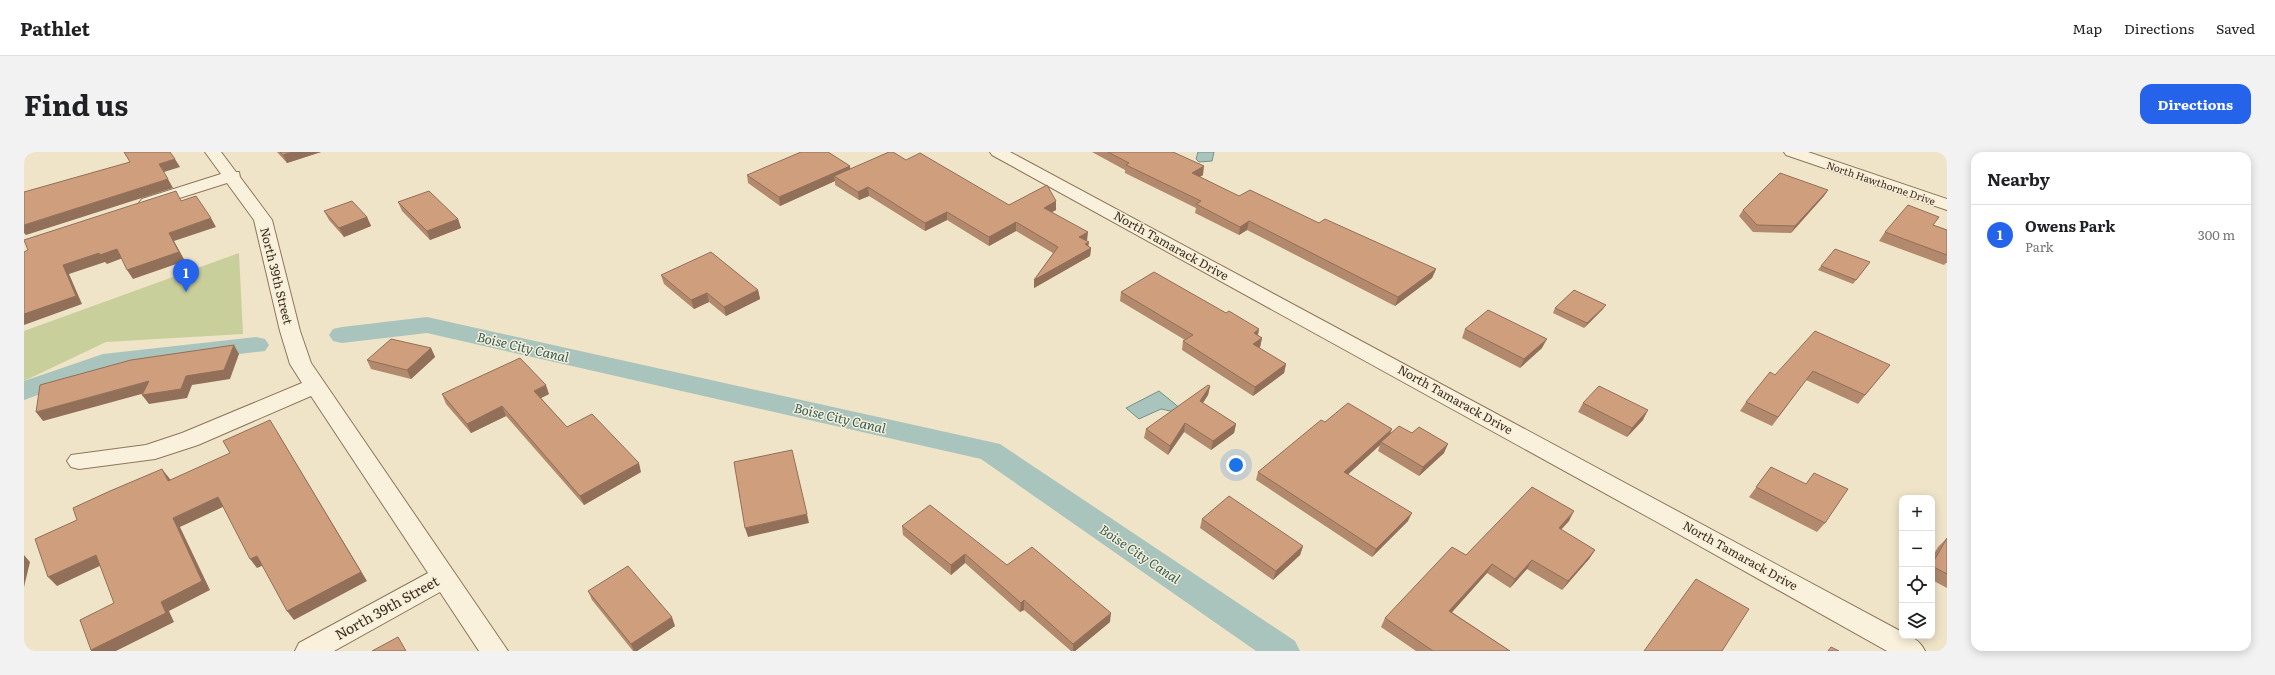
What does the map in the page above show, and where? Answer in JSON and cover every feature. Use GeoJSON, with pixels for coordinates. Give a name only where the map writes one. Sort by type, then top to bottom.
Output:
{"type":"FeatureCollection","features":[{"type":"Feature","properties":{"kind":"street","name":"North 39th Street"},"geometry":{"type":"LineString","coordinates":[[214,152],[233,176],[263,220],[290,331],[301,364],[314,386],[494,651]]}},
{"type":"Feature","properties":{"kind":"street","name":"North Tamarack Drive"},"geometry":{"type":"LineString","coordinates":[[998,152],[1666,515],[1911,651]]}},
{"type":"Feature","properties":{"kind":"street","name":"North Hawthorne Drive"},"geometry":{"type":"LineString","coordinates":[[1792,152],[1947,206]]}},
{"type":"Feature","properties":{"kind":"street"},"geometry":{"type":"LineString","coordinates":[[128,210],[233,176]]}},
{"type":"Feature","properties":{"kind":"street"},"geometry":{"type":"LineString","coordinates":[[79,461],[147,453],[190,439],[314,386]]}},
{"type":"Feature","properties":{"kind":"street","name":"North 39th Street"},"geometry":{"type":"LineString","coordinates":[[309,651],[444,577]]}},
{"type":"Feature","properties":{"kind":"green space"},"geometry":{"type":"Polygon","coordinates":[[[239,253],[243,334],[106,342],[24,381],[24,331],[239,253]]]}},
{"type":"Feature","properties":{"kind":"water"},"geometry":{"type":"Polygon","coordinates":[[[1198,152],[1214,152],[1212,161],[1199,162],[1196,159],[1198,152]]]}},
{"type":"Feature","properties":{"kind":"water"},"geometry":{"type":"Polygon","coordinates":[[[1159,391],[1181,409],[1175,412],[1161,409],[1139,419],[1126,408],[1159,391]]]}},
{"type":"Feature","properties":{"kind":"building"},"geometry":{"type":"Polygon","coordinates":[[[124,152],[170,152],[175,159],[159,164],[168,179],[24,225],[24,192],[130,162],[124,152]]]}},
{"type":"Feature","properties":{"kind":"building"},"geometry":{"type":"Polygon","coordinates":[[[280,152],[292,152],[283,155],[280,152]]]}},
{"type":"Feature","properties":{"kind":"building"},"geometry":{"type":"Polygon","coordinates":[[[801,152],[828,152],[850,166],[779,197],[747,175],[801,152]]]}},
{"type":"Feature","properties":{"kind":"building"},"geometry":{"type":"Polygon","coordinates":[[[889,152],[893,152],[906,160],[920,153],[1009,205],[1047,185],[1056,201],[1044,208],[1088,232],[1079,237],[1089,242],[1085,244],[1091,248],[1034,280],[1058,247],[1016,222],[989,237],[947,212],[925,223],[868,187],[858,192],[834,176],[889,152]]]}},
{"type":"Feature","properties":{"kind":"building"},"geometry":{"type":"Polygon","coordinates":[[[1108,152],[1173,152],[1204,166],[1192,173],[1239,196],[1250,190],[1319,223],[1325,219],[1436,269],[1398,297],[1249,221],[1240,227],[1196,204],[1201,201],[1126,165],[1129,163],[1108,152]]]}},
{"type":"Feature","properties":{"kind":"building"},"geometry":{"type":"Polygon","coordinates":[[[1780,173],[1828,190],[1795,226],[1757,225],[1743,210],[1780,173]]]}},
{"type":"Feature","properties":{"kind":"building"},"geometry":{"type":"Polygon","coordinates":[[[176,191],[181,201],[196,196],[211,218],[169,233],[179,252],[127,270],[117,249],[100,255],[99,253],[63,265],[76,296],[24,314],[24,252],[28,250],[24,240],[176,191]]]}},
{"type":"Feature","properties":{"kind":"building"},"geometry":{"type":"Polygon","coordinates":[[[429,191],[458,219],[427,231],[398,202],[429,191]]]}},
{"type":"Feature","properties":{"kind":"building"},"geometry":{"type":"Polygon","coordinates":[[[352,201],[367,217],[339,228],[324,211],[352,201]]]}},
{"type":"Feature","properties":{"kind":"building"},"geometry":{"type":"Polygon","coordinates":[[[1908,205],[1939,217],[1933,225],[1947,230],[1947,255],[1885,232],[1908,205]]]}},
{"type":"Feature","properties":{"kind":"building"},"geometry":{"type":"Polygon","coordinates":[[[1835,249],[1870,262],[1856,280],[1821,266],[1835,249]]]}},
{"type":"Feature","properties":{"kind":"building"},"geometry":{"type":"Polygon","coordinates":[[[711,252],[758,290],[724,307],[707,293],[691,300],[661,275],[711,252]]]}},
{"type":"Feature","properties":{"kind":"building"},"geometry":{"type":"Polygon","coordinates":[[[1154,272],[1226,313],[1229,311],[1259,329],[1254,333],[1262,338],[1253,344],[1286,364],[1255,387],[1183,341],[1193,335],[1121,292],[1154,272]]]}},
{"type":"Feature","properties":{"kind":"building"},"geometry":{"type":"Polygon","coordinates":[[[1574,290],[1606,305],[1587,323],[1555,308],[1574,290]]]}},
{"type":"Feature","properties":{"kind":"building"},"geometry":{"type":"Polygon","coordinates":[[[1488,310],[1547,339],[1524,359],[1465,329],[1488,310]]]}},
{"type":"Feature","properties":{"kind":"building"},"geometry":{"type":"Polygon","coordinates":[[[1815,331],[1890,365],[1865,395],[1813,371],[1778,417],[1746,402],[1770,372],[1775,375],[1815,331]]]}},
{"type":"Feature","properties":{"kind":"building"},"geometry":{"type":"Polygon","coordinates":[[[391,339],[431,348],[407,370],[367,360],[391,339]]]}},
{"type":"Feature","properties":{"kind":"building"},"geometry":{"type":"Polygon","coordinates":[[[234,345],[224,370],[186,376],[181,389],[142,395],[149,381],[36,412],[40,385],[131,360],[234,345]]]}},
{"type":"Feature","properties":{"kind":"building"},"geometry":{"type":"Polygon","coordinates":[[[520,358],[546,385],[534,391],[567,427],[592,414],[639,463],[580,496],[502,406],[467,424],[442,394],[520,358]]]}},
{"type":"Feature","properties":{"kind":"building"},"geometry":{"type":"Polygon","coordinates":[[[1208,385],[1210,386],[1200,401],[1236,424],[1213,441],[1185,423],[1170,446],[1146,429],[1208,385]]]}},
{"type":"Feature","properties":{"kind":"building"},"geometry":{"type":"Polygon","coordinates":[[[1599,386],[1648,410],[1632,428],[1583,403],[1599,386]]]}},
{"type":"Feature","properties":{"kind":"building"},"geometry":{"type":"Polygon","coordinates":[[[1348,403],[1392,429],[1344,472],[1412,513],[1376,549],[1258,472],[1321,420],[1325,422],[1348,403]]]}},
{"type":"Feature","properties":{"kind":"building"},"geometry":{"type":"Polygon","coordinates":[[[270,420],[361,572],[287,611],[257,556],[250,559],[218,497],[173,518],[202,581],[161,602],[166,613],[91,650],[80,620],[114,603],[96,555],[48,577],[35,539],[77,520],[73,508],[110,491],[162,469],[168,481],[230,453],[223,441],[270,420]]]}},
{"type":"Feature","properties":{"kind":"building"},"geometry":{"type":"Polygon","coordinates":[[[1399,426],[1412,433],[1419,427],[1448,444],[1423,467],[1381,442],[1399,426]]]}},
{"type":"Feature","properties":{"kind":"building"},"geometry":{"type":"Polygon","coordinates":[[[792,450],[807,514],[745,528],[734,462],[792,450]]]}},
{"type":"Feature","properties":{"kind":"building"},"geometry":{"type":"Polygon","coordinates":[[[1771,467],[1806,484],[1814,473],[1848,489],[1825,523],[1756,487],[1771,467]]]}},
{"type":"Feature","properties":{"kind":"building"},"geometry":{"type":"Polygon","coordinates":[[[1532,487],[1574,511],[1559,528],[1595,550],[1568,581],[1532,560],[1515,579],[1492,564],[1449,611],[1510,651],[1433,651],[1385,618],[1452,547],[1466,555],[1532,487]]]}},
{"type":"Feature","properties":{"kind":"building"},"geometry":{"type":"Polygon","coordinates":[[[1229,496],[1303,546],[1276,571],[1202,519],[1229,496]]]}},
{"type":"Feature","properties":{"kind":"building"},"geometry":{"type":"Polygon","coordinates":[[[930,505],[1007,565],[1032,547],[1111,613],[1073,644],[1024,600],[1021,603],[965,554],[951,565],[902,526],[930,505]]]}},
{"type":"Feature","properties":{"kind":"building"},"geometry":{"type":"Polygon","coordinates":[[[1947,538],[1947,574],[1935,568],[1935,559],[1947,538]]]}},
{"type":"Feature","properties":{"kind":"building"},"geometry":{"type":"Polygon","coordinates":[[[628,566],[672,617],[631,644],[588,591],[628,566]]]}},
{"type":"Feature","properties":{"kind":"building"},"geometry":{"type":"Polygon","coordinates":[[[1696,579],[1749,609],[1722,651],[1644,651],[1696,579]]]}},
{"type":"Feature","properties":{"kind":"building"},"geometry":{"type":"Polygon","coordinates":[[[398,637],[406,651],[372,651],[398,637]]]}},
{"type":"Feature","properties":{"kind":"building"},"geometry":{"type":"Polygon","coordinates":[[[1831,647],[1839,651],[1828,651],[1831,647]]]}},
{"type":"Feature","properties":{"kind":"waterway","name":"Boise City Canal"},"geometry":{"type":"LineString","coordinates":[[342,335],[427,325],[990,451],[1283,651]]}},
{"type":"Feature","properties":{"kind":"waterway","name":"Boise City Canal"},"geometry":{"type":"LineString","coordinates":[[24,391],[103,362],[256,345]]}},
{"type":"Feature","properties":{"kind":"place","name":"Owens Park"},"geometry":{"type":"Point","coordinates":[186,292]}}]}
